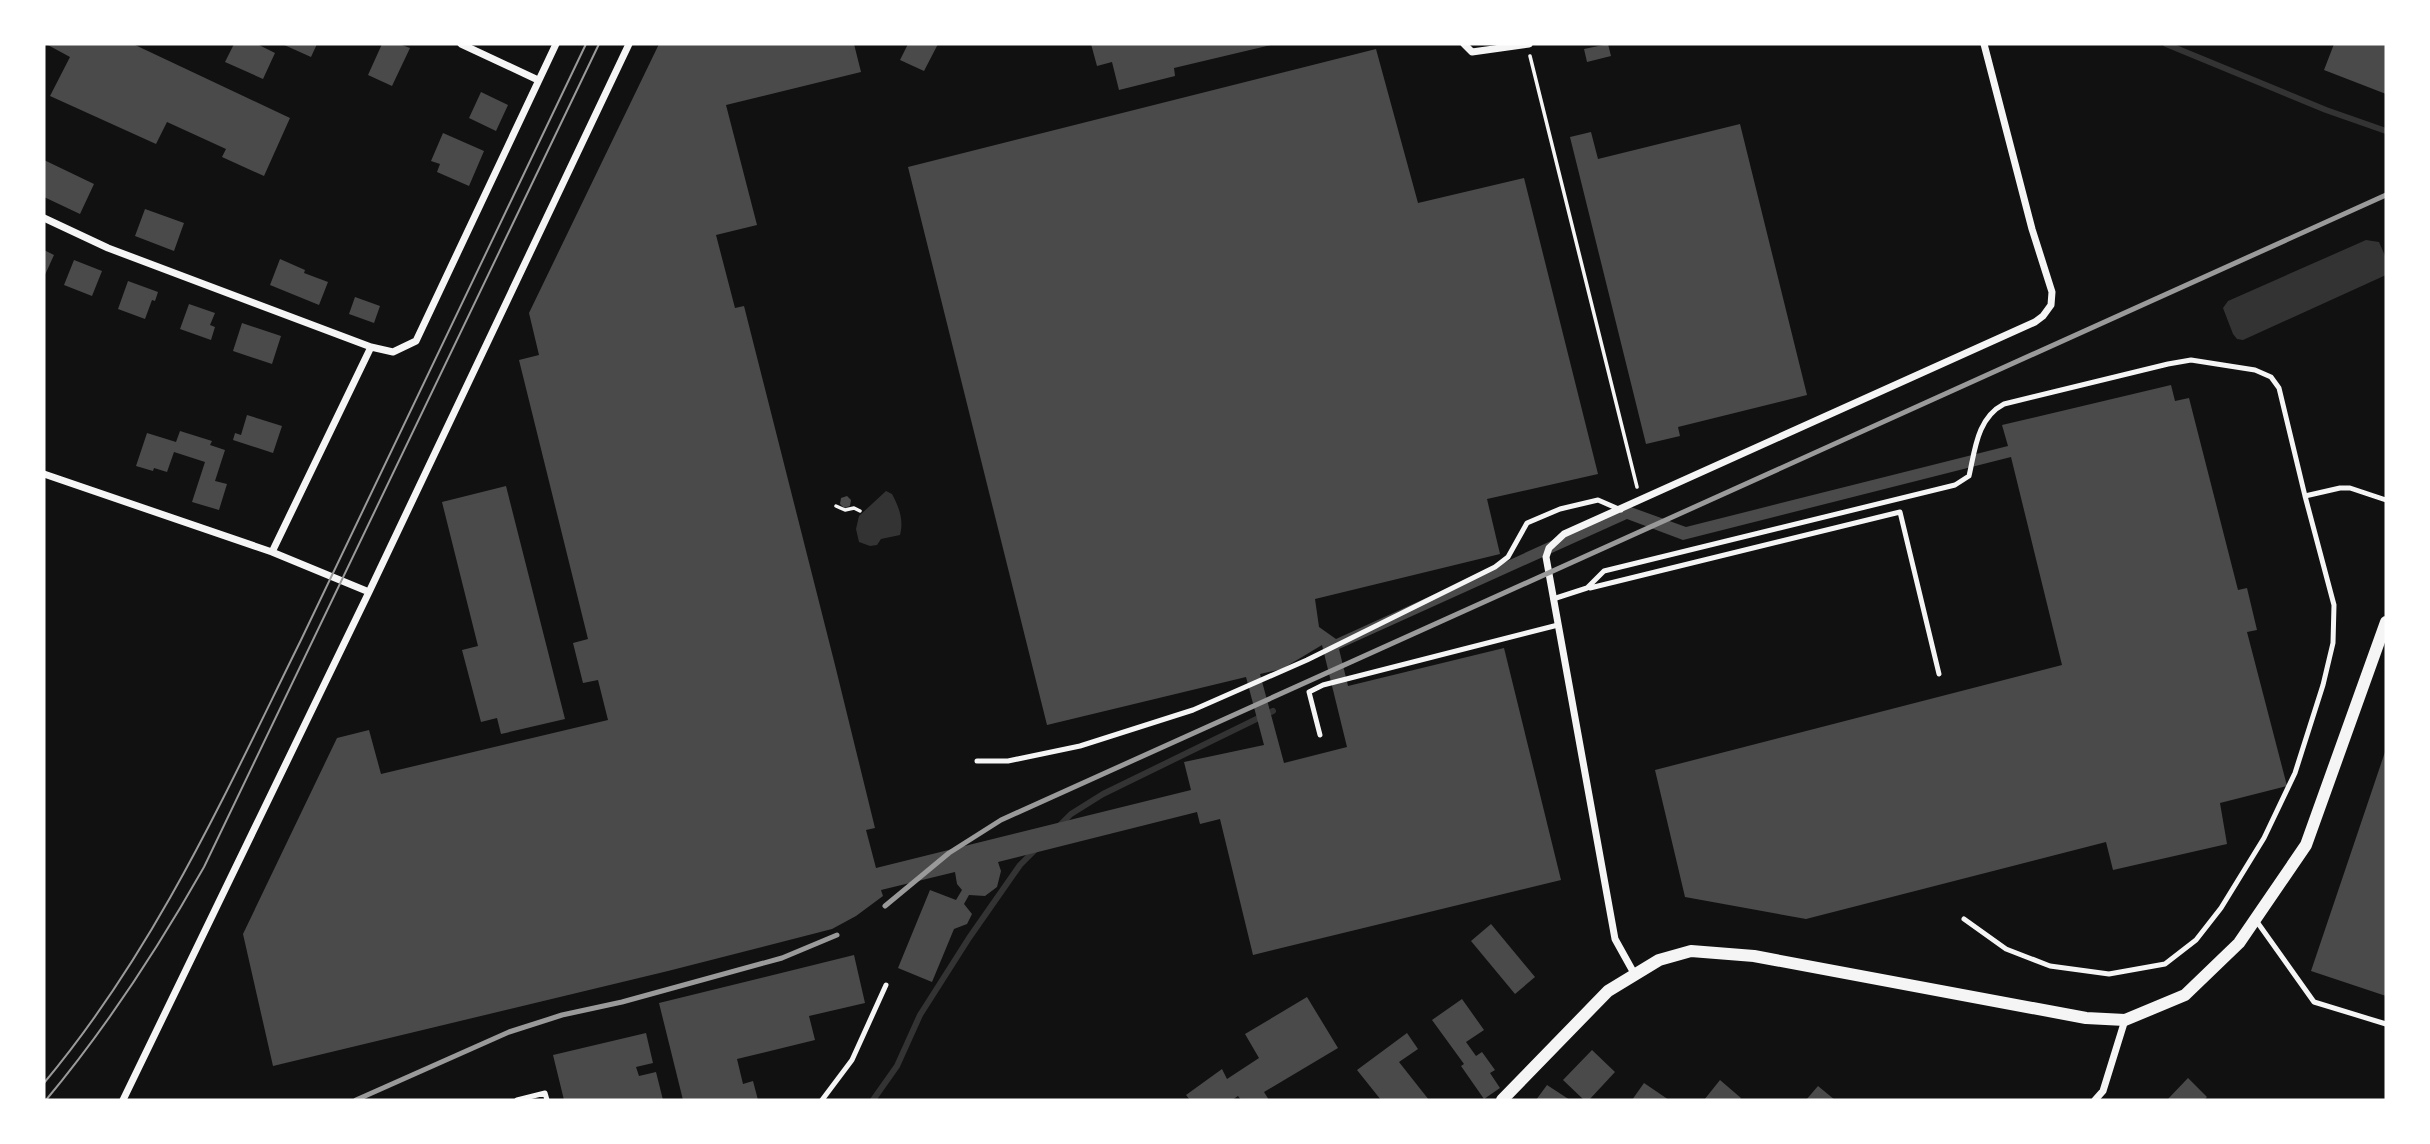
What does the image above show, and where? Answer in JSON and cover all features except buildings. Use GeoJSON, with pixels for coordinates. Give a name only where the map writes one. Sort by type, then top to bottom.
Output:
{"type":"FeatureCollection","features":[{"type":"Feature","properties":{"kind":"street"},"geometry":{"type":"LineString","coordinates":[[461,44],[538,80]]}},
{"type":"Feature","properties":{"kind":"street"},"geometry":{"type":"LineString","coordinates":[[44,218],[108,248],[393,352],[416,341],[556,44]]}},
{"type":"Feature","properties":{"kind":"street"},"geometry":{"type":"LineString","coordinates":[[123,1100],[369,592],[629,44]]}},
{"type":"Feature","properties":{"kind":"street"},"geometry":{"type":"LineString","coordinates":[[1464,44],[1472,51],[1528,44]]}},
{"type":"Feature","properties":{"kind":"street"},"geometry":{"type":"LineString","coordinates":[[1635,975],[1615,939],[1553,599],[1546,557],[1549,548],[1564,534],[1641,502],[2043,316],[2051,304],[2052,292],[2032,229],[1984,44]]}},
{"type":"Feature","properties":{"kind":"street"},"geometry":{"type":"LineString","coordinates":[[272,552],[371,346]]}},
{"type":"Feature","properties":{"kind":"street"},"geometry":{"type":"LineString","coordinates":[[44,474],[272,552],[369,592]]}},
{"type":"Feature","properties":{"kind":"street"},"geometry":{"type":"LineString","coordinates":[[1502,1100],[1608,991],[1659,960],[1691,951],[1726,952],[2085,1018],[2125,1020],[2185,995],[2239,943],[2306,845],[2386,622]]}},
{"type":"Feature","properties":{"kind":"street"},"geometry":{"type":"LineString","coordinates":[[2095,1100],[2103,1091],[2125,1020]]}},
{"type":"Feature","properties":{"kind":"lane"},"geometry":{"type":"LineString","coordinates":[[1587,588],[1604,571],[1955,485],[1969,476],[1977,439],[1992,410],[2004,404],[2191,360],[2255,370],[2271,377],[2279,388],[2334,605],[2333,643],[2323,685],[2295,773],[2264,838],[2221,908],[2196,940],[2165,964],[2109,974],[2050,966],[2006,949],[1964,919]]}},
{"type":"Feature","properties":{"kind":"lane"},"geometry":{"type":"LineString","coordinates":[[2305,496],[2350,488],[2386,500]]}},
{"type":"Feature","properties":{"kind":"lane"},"geometry":{"type":"LineString","coordinates":[[977,761],[1008,761],[1080,746],[1193,710],[1307,660],[1495,567],[1508,557],[1527,523],[1560,509],[1598,500],[1621,510]]}},
{"type":"Feature","properties":{"kind":"lane"},"geometry":{"type":"LineString","coordinates":[[1553,599],[1587,588],[1900,512],[1939,674]]}},
{"type":"Feature","properties":{"kind":"lane"},"geometry":{"type":"LineString","coordinates":[[1320,735],[1310,692],[1323,685],[1558,625]]}},
{"type":"Feature","properties":{"kind":"lane"},"geometry":{"type":"LineString","coordinates":[[2255,919],[2314,1002],[2386,1024]]}},
{"type":"Feature","properties":{"kind":"lane"},"geometry":{"type":"LineString","coordinates":[[822,1100],[852,1060],[886,985]]}},
{"type":"Feature","properties":{"kind":"lane"},"geometry":{"type":"LineString","coordinates":[[517,1100],[545,1093],[547,1100]]}},
{"type":"Feature","properties":{"kind":"path"},"geometry":{"type":"LineString","coordinates":[[1528,44],[1641,502]]}},
{"type":"Feature","properties":{"kind":"path"},"geometry":{"type":"LineString","coordinates":[[836,506],[860,511]]}},
{"type":"Feature","properties":{"kind":"shaded area"},"geometry":{"type":"Polygon","coordinates":[[[2366,240],[2379,242],[2386,258],[2386,275],[2243,340],[2237,339],[2233,334],[2223,308],[2228,301],[2366,240]]]}},
{"type":"Feature","properties":{"kind":"shaded area"},"geometry":{"type":"Polygon","coordinates":[[[886,491],[892,494],[899,509],[900,535],[881,539],[877,545],[870,546],[859,542],[856,529],[859,516],[886,491]]]}},
{"type":"Feature","properties":{"kind":"waterway"},"geometry":{"type":"LineString","coordinates":[[2166,44],[2326,110],[2386,131]]}},
{"type":"Feature","properties":{"kind":"waterway"},"geometry":{"type":"LineString","coordinates":[[1057,828],[1071,814],[1103,794],[1273,711]]}},
{"type":"Feature","properties":{"kind":"waterway"},"geometry":{"type":"LineString","coordinates":[[873,1100],[897,1066],[920,1015],[969,938],[1020,865],[1037,848]]}},
{"type":"Feature","properties":{"kind":"tram line"},"geometry":{"type":"LineString","coordinates":[[44,1083],[121,979],[186,870],[337,566],[586,44]]}},
{"type":"Feature","properties":{"kind":"tram line"},"geometry":{"type":"LineString","coordinates":[[46,1100],[130,987],[204,867],[599,44]]}},
{"type":"Feature","properties":{"kind":"railway"},"geometry":{"type":"LineString","coordinates":[[885,906],[949,853],[1001,820],[2386,195]]}},
{"type":"Feature","properties":{"kind":"railway"},"geometry":{"type":"LineString","coordinates":[[356,1100],[509,1032],[562,1015],[622,1002],[782,958],[837,935]]}}]}
